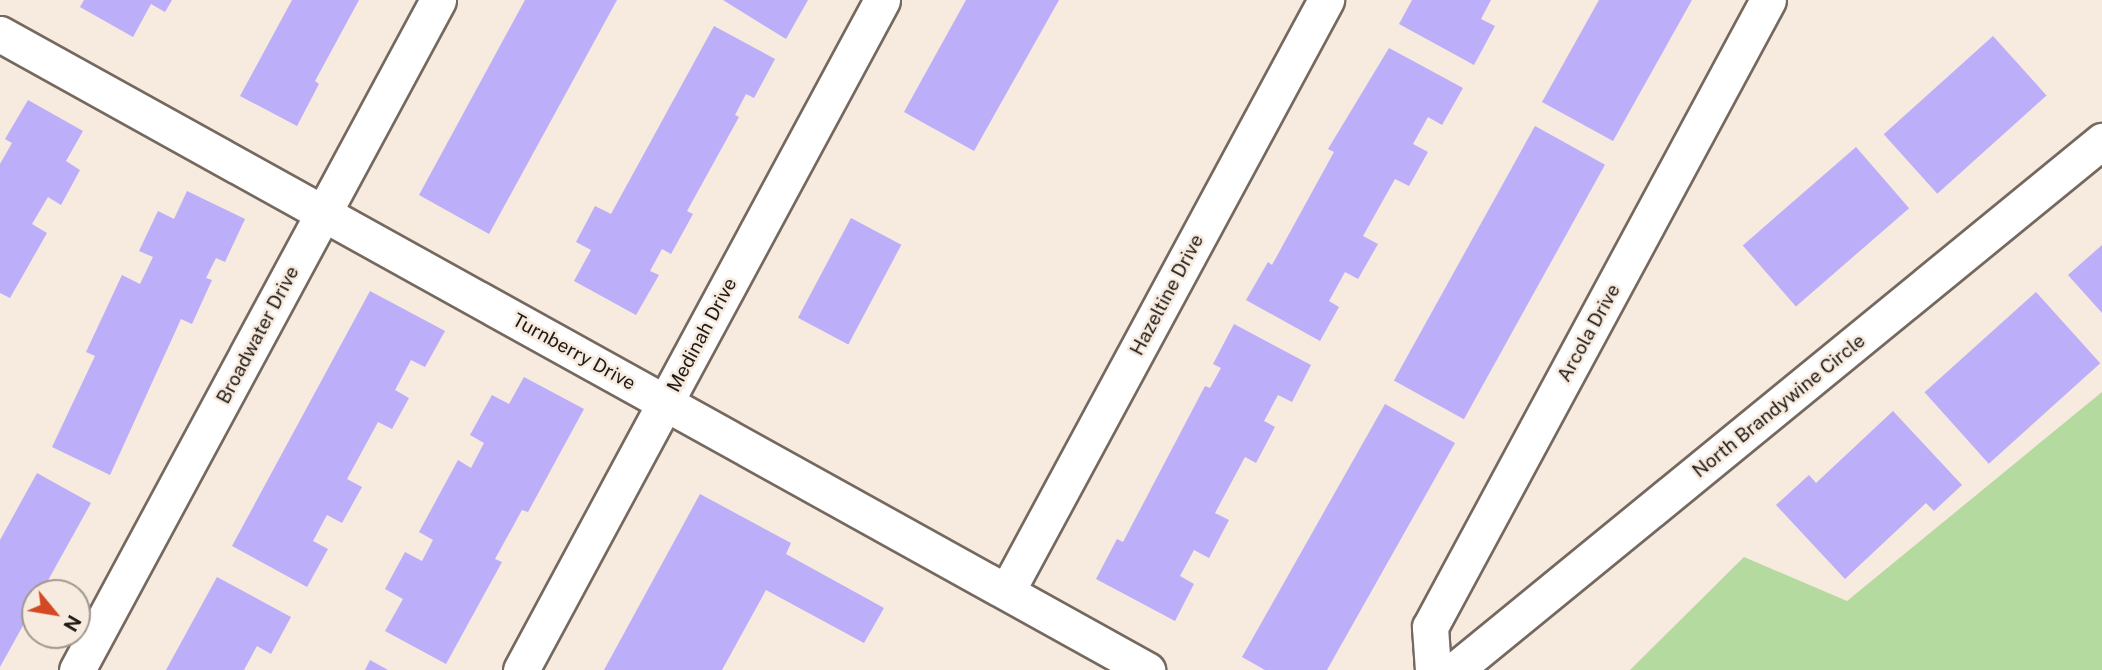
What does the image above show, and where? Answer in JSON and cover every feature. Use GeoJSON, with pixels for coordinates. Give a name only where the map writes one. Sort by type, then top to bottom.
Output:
{"type":"FeatureCollection","features":[{"type":"Feature","properties":{"kind":"street","name":"Broadwater Drive"},"geometry":{"type":"LineString","coordinates":[[77,670],[438,0]]}},
{"type":"Feature","properties":{"kind":"street","name":"Medinah Drive"},"geometry":{"type":"LineString","coordinates":[[521,670],[882,0]]}},
{"type":"Feature","properties":{"kind":"street","name":"Hazeltine Drive"},"geometry":{"type":"LineString","coordinates":[[1007,590],[1326,0]]}},
{"type":"Feature","properties":{"kind":"street","name":"Arcola Drive"},"geometry":{"type":"LineString","coordinates":[[1433,670],[1430,627],[1768,0]]}},
{"type":"Feature","properties":{"kind":"street","name":"Turnberry Drive"},"geometry":{"type":"LineString","coordinates":[[0,34],[1147,670]]}},
{"type":"Feature","properties":{"kind":"street","name":"North Brandywine Circle"},"geometry":{"type":"LineString","coordinates":[[1455,670],[2102,141]]}},
{"type":"Feature","properties":{"kind":"green space"},"geometry":{"type":"Polygon","coordinates":[[[2102,392],[2102,670],[1630,670],[1744,557],[1847,601],[2102,392]]]}},
{"type":"Feature","properties":{"kind":"building"},"geometry":{"type":"Polygon","coordinates":[[[84,0],[172,0],[165,12],[151,4],[133,37],[80,7],[84,0]]]}},
{"type":"Feature","properties":{"kind":"building"},"geometry":{"type":"Polygon","coordinates":[[[292,0],[359,0],[315,81],[319,84],[297,126],[240,96],[292,0]]]}},
{"type":"Feature","properties":{"kind":"building"},"geometry":{"type":"Polygon","coordinates":[[[525,0],[617,0],[489,234],[419,195],[525,0]]]}},
{"type":"Feature","properties":{"kind":"building"},"geometry":{"type":"Polygon","coordinates":[[[723,0],[808,0],[786,39],[723,0]]]}},
{"type":"Feature","properties":{"kind":"building"},"geometry":{"type":"Polygon","coordinates":[[[966,0],[1059,0],[974,151],[904,112],[966,0]]]}},
{"type":"Feature","properties":{"kind":"building"},"geometry":{"type":"Polygon","coordinates":[[[1412,0],[1491,0],[1481,19],[1495,26],[1474,65],[1399,24],[1412,0]]]}},
{"type":"Feature","properties":{"kind":"building"},"geometry":{"type":"Polygon","coordinates":[[[1599,0],[1692,0],[1613,141],[1542,102],[1599,0]]]}},
{"type":"Feature","properties":{"kind":"building"},"geometry":{"type":"Polygon","coordinates":[[[714,26],[775,59],[754,98],[746,94],[735,115],[739,117],[687,211],[693,214],[671,254],[662,249],[650,271],[659,275],[636,315],[574,281],[591,250],[576,242],[595,206],[611,214],[714,26]]]}},
{"type":"Feature","properties":{"kind":"building"},"geometry":{"type":"Polygon","coordinates":[[[1993,36],[2047,95],[1937,194],[1884,134],[1993,36]]]}},
{"type":"Feature","properties":{"kind":"building"},"geometry":{"type":"Polygon","coordinates":[[[1389,48],[1463,88],[1442,125],[1428,117],[1413,144],[1428,152],[1409,186],[1395,179],[1363,236],[1378,244],[1358,279],[1345,272],[1329,301],[1339,307],[1320,341],[1246,300],[1268,262],[1272,265],[1334,152],[1328,149],[1389,48]]]}},
{"type":"Feature","properties":{"kind":"building"},"geometry":{"type":"Polygon","coordinates":[[[28,100],[83,131],[66,161],[80,170],[61,205],[48,197],[32,224],[47,233],[10,298],[0,293],[0,164],[12,143],[5,139],[28,100]]]}},
{"type":"Feature","properties":{"kind":"building"},"geometry":{"type":"Polygon","coordinates":[[[1535,126],[1605,165],[1464,419],[1394,381],[1535,126]]]}},
{"type":"Feature","properties":{"kind":"building"},"geometry":{"type":"Polygon","coordinates":[[[1856,147],[1909,208],[1796,307],[1743,245],[1856,147]]]}},
{"type":"Feature","properties":{"kind":"building"},"geometry":{"type":"Polygon","coordinates":[[[187,191],[245,219],[225,262],[216,258],[206,278],[212,280],[192,324],[181,319],[110,475],[52,447],[95,356],[86,352],[122,275],[140,284],[153,257],[139,251],[158,211],[174,219],[187,191]]]}},
{"type":"Feature","properties":{"kind":"building"},"geometry":{"type":"Polygon","coordinates":[[[851,218],[901,245],[848,345],[798,318],[851,218]]]}},
{"type":"Feature","properties":{"kind":"building"},"geometry":{"type":"Polygon","coordinates":[[[2102,245],[2102,313],[2068,275],[2102,245]]]}},
{"type":"Feature","properties":{"kind":"building"},"geometry":{"type":"Polygon","coordinates":[[[370,291],[445,331],[425,367],[411,360],[395,390],[409,398],[392,429],[378,422],[347,479],[362,487],[342,523],[327,515],[313,541],[328,549],[307,587],[232,546],[370,291]]]}},
{"type":"Feature","properties":{"kind":"building"},"geometry":{"type":"Polygon","coordinates":[[[2036,292],[2100,363],[1989,464],[1925,392],[2036,292]]]}},
{"type":"Feature","properties":{"kind":"building"},"geometry":{"type":"Polygon","coordinates":[[[1234,324],[1311,365],[1292,402],[1278,395],[1264,421],[1275,427],[1256,463],[1245,457],[1215,513],[1229,520],[1209,558],[1194,550],[1180,576],[1194,584],[1175,621],[1096,579],[1117,539],[1123,542],[1205,386],[1210,388],[1221,368],[1213,364],[1234,324]]]}},
{"type":"Feature","properties":{"kind":"building"},"geometry":{"type":"Polygon","coordinates":[[[524,377],[584,409],[528,512],[522,510],[495,559],[502,562],[446,664],[385,631],[403,599],[385,589],[405,552],[422,561],[433,540],[419,532],[458,460],[471,468],[484,443],[470,435],[492,395],[509,404],[524,377]]]}},
{"type":"Feature","properties":{"kind":"building"},"geometry":{"type":"Polygon","coordinates":[[[1385,404],[1455,443],[1327,670],[1265,670],[1242,657],[1385,404]]]}},
{"type":"Feature","properties":{"kind":"building"},"geometry":{"type":"Polygon","coordinates":[[[1893,411],[1962,485],[1934,511],[1926,503],[1845,579],[1776,505],[1809,475],[1816,483],[1893,411]]]}},
{"type":"Feature","properties":{"kind":"building"},"geometry":{"type":"Polygon","coordinates":[[[37,473],[91,503],[49,579],[21,579],[21,629],[0,667],[0,540],[37,473]]]}},
{"type":"Feature","properties":{"kind":"building"},"geometry":{"type":"Polygon","coordinates":[[[700,494],[791,543],[786,554],[884,608],[864,643],[766,590],[722,670],[604,670],[700,494]]]}},
{"type":"Feature","properties":{"kind":"building"},"geometry":{"type":"Polygon","coordinates":[[[217,577],[291,617],[271,654],[257,646],[244,670],[166,670],[217,577]]]}},
{"type":"Feature","properties":{"kind":"building"},"geometry":{"type":"Polygon","coordinates":[[[370,660],[388,670],[365,670],[370,660]]]}}]}
